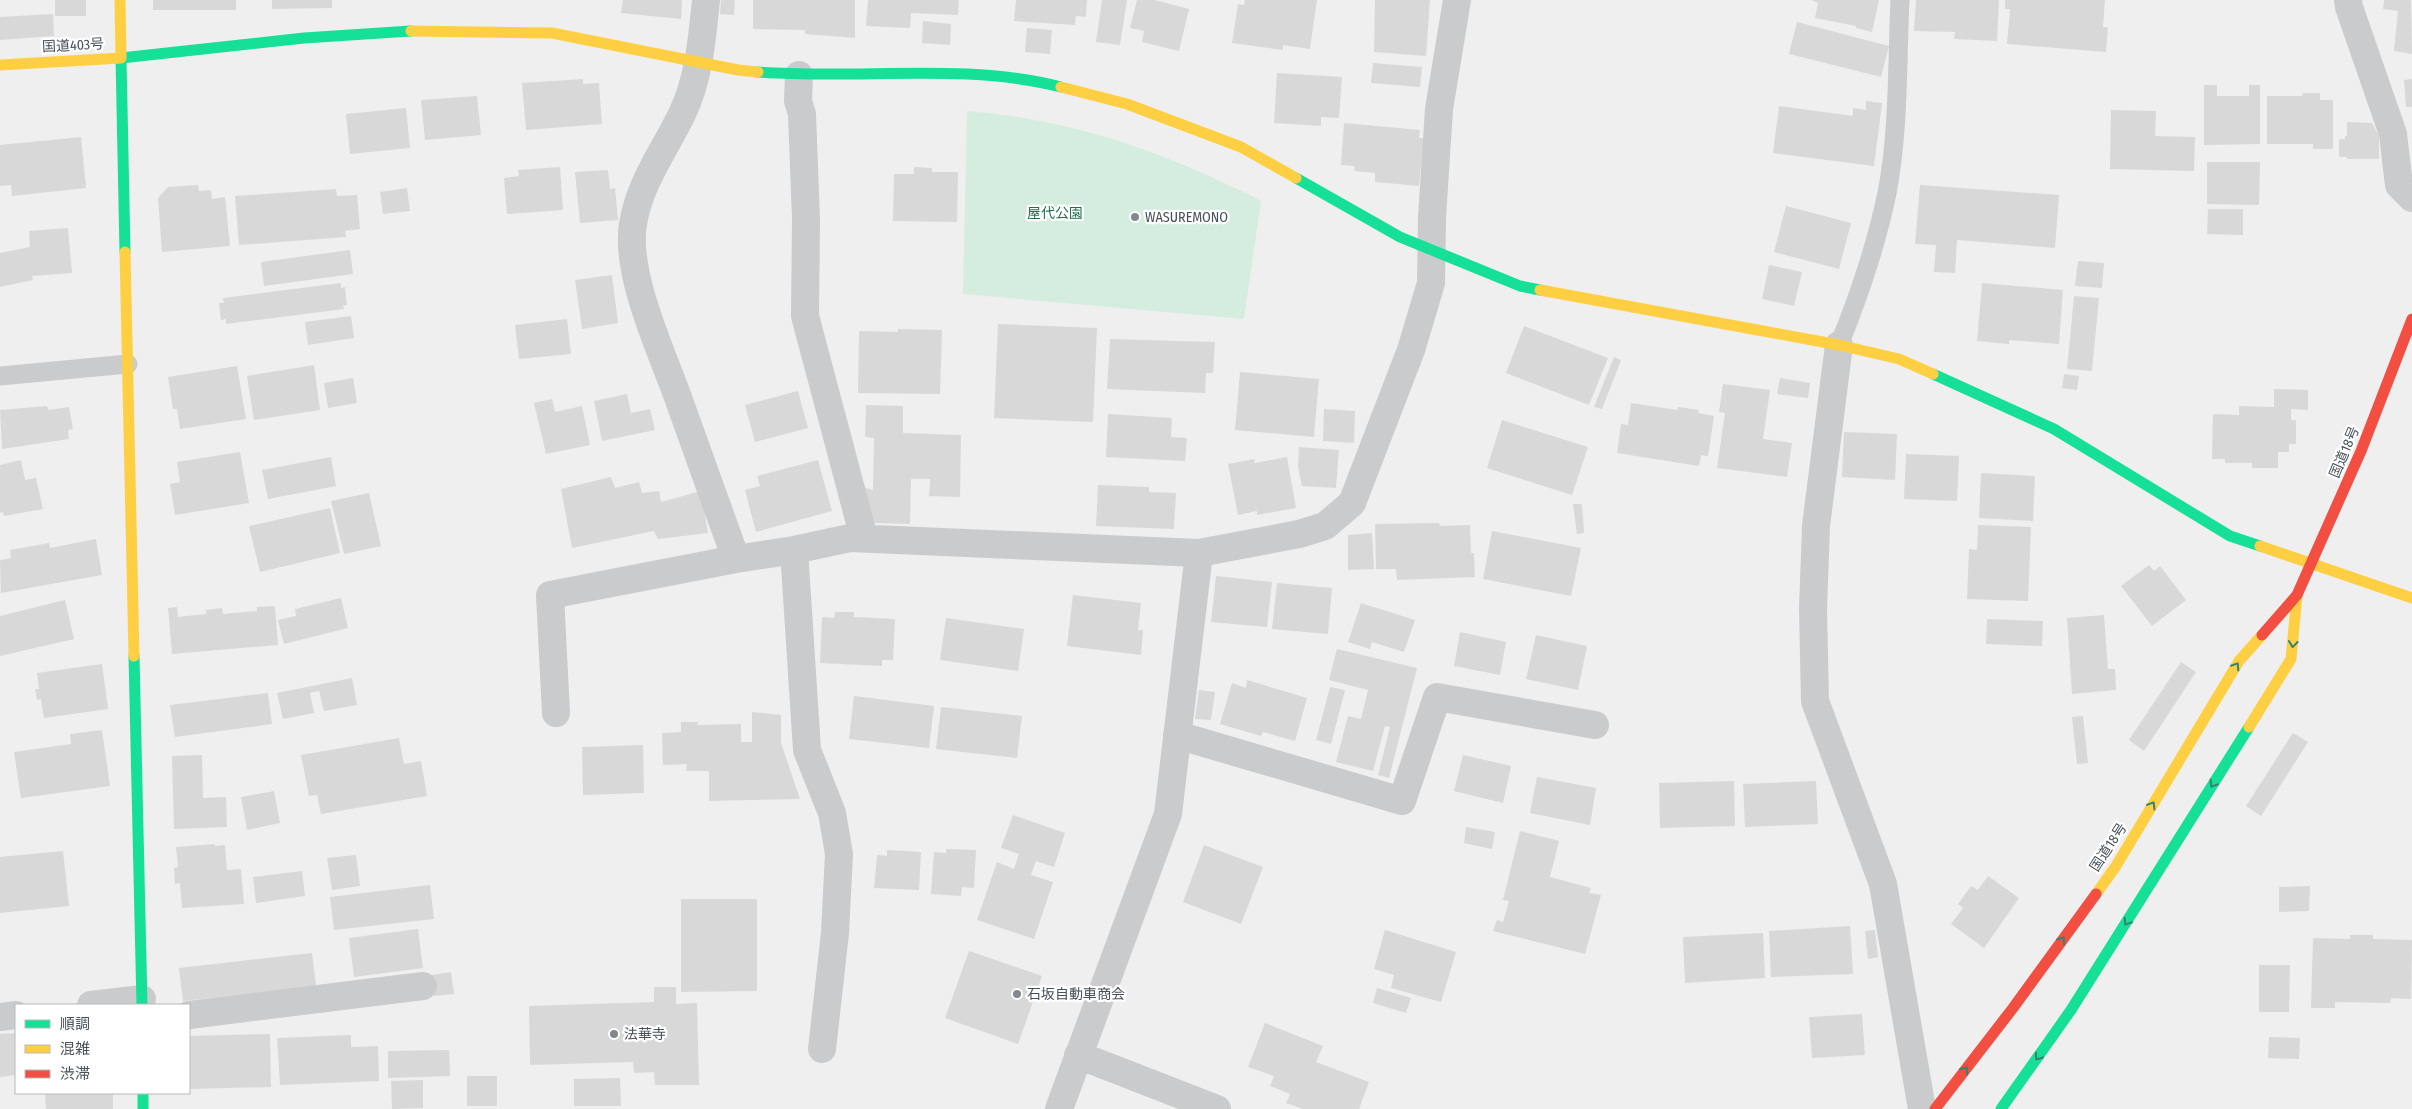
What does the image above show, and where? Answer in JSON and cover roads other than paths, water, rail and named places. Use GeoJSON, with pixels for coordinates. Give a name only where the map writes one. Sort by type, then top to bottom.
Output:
{"type":"FeatureCollection","features":[{"type":"Feature","properties":{"kind":"main road","name":"国道403号"},"geometry":{"type":"LineString","coordinates":[[0,65],[121,58],[120,0]]}},
{"type":"Feature","properties":{"kind":"main road"},"geometry":{"type":"LineString","coordinates":[[142,1002],[121,58],[304,38],[433,30],[552,33],[738,70],[799,75],[992,76],[1052,85],[1127,104],[1240,147],[1400,237],[1520,286],[1839,345],[1899,360],[2054,429],[2230,536],[2412,598]]}},
{"type":"Feature","properties":{"kind":"main road","name":"国道18号"},"geometry":{"type":"LineString","coordinates":[[1935,1109],[2116,866],[2239,660],[2297,596],[2361,451],[2412,319]]}},
{"type":"Feature","properties":{"kind":"main road","name":"国道18号"},"geometry":{"type":"LineString","coordinates":[[2001,1109],[2071,1010],[2291,659],[2297,596]]}},
{"type":"Feature","properties":{"kind":"main road"},"geometry":{"type":"LineString","coordinates":[[143,1094],[143,1109]]}},
{"type":"Feature","properties":{"kind":"street"},"geometry":{"type":"LineString","coordinates":[[706,0],[699,62],[683,113],[644,184],[633,222],[630,246],[645,306],[736,559]]}},
{"type":"Feature","properties":{"kind":"street"},"geometry":{"type":"LineString","coordinates":[[556,713],[550,596],[850,538],[1199,554],[1299,534],[1325,526],[1352,503],[1411,350],[1431,283],[1433,252],[1432,218],[1439,109],[1457,0]]}},
{"type":"Feature","properties":{"kind":"street"},"geometry":{"type":"LineString","coordinates":[[2348,0],[2393,134],[2399,185],[2412,198]]}},
{"type":"Feature","properties":{"kind":"street"},"geometry":{"type":"LineString","coordinates":[[799,75],[798,101],[802,114],[806,219],[805,316],[864,538]]}},
{"type":"Feature","properties":{"kind":"street"},"geometry":{"type":"LineString","coordinates":[[1839,345],[1816,526],[1813,609],[1816,701],[1884,884],[1922,1109]]}},
{"type":"Feature","properties":{"kind":"street"},"geometry":{"type":"LineString","coordinates":[[794,550],[807,750],[832,813],[839,854],[835,933],[822,1049]]}},
{"type":"Feature","properties":{"kind":"street"},"geometry":{"type":"LineString","coordinates":[[1059,1109],[1168,814],[1199,554]]}},
{"type":"Feature","properties":{"kind":"street"},"geometry":{"type":"LineString","coordinates":[[1177,734],[1402,801],[1438,697],[1595,725]]}},
{"type":"Feature","properties":{"kind":"street"},"geometry":{"type":"LineString","coordinates":[[190,1015],[423,986]]}},
{"type":"Feature","properties":{"kind":"street"},"geometry":{"type":"LineString","coordinates":[[108,1004],[142,1002]]}},
{"type":"Feature","properties":{"kind":"street"},"geometry":{"type":"LineString","coordinates":[[0,1017],[15,1015]]}},
{"type":"Feature","properties":{"kind":"street"},"geometry":{"type":"LineString","coordinates":[[1078,1054],[1217,1109]]}},
{"type":"Feature","properties":{"kind":"lane"},"geometry":{"type":"LineString","coordinates":[[1839,345],[1864,283],[1887,192],[1895,119],[1900,0]]}},
{"type":"Feature","properties":{"kind":"lane"},"geometry":{"type":"LineString","coordinates":[[0,376],[128,364]]}},
{"type":"Feature","properties":{"kind":"place","name":"WASUREMONO"},"geometry":{"type":"Point","coordinates":[1135,217]}},
{"type":"Feature","properties":{"kind":"place","name":"石坂自動車商会"},"geometry":{"type":"Point","coordinates":[1017,994]}},
{"type":"Feature","properties":{"kind":"place","name":"法華寺"},"geometry":{"type":"Point","coordinates":[614,1034]}},
{"type":"Feature","properties":{"kind":"park label","name":"屋代公園"},"geometry":{"type":"Point","coordinates":[1055,213]}}]}
